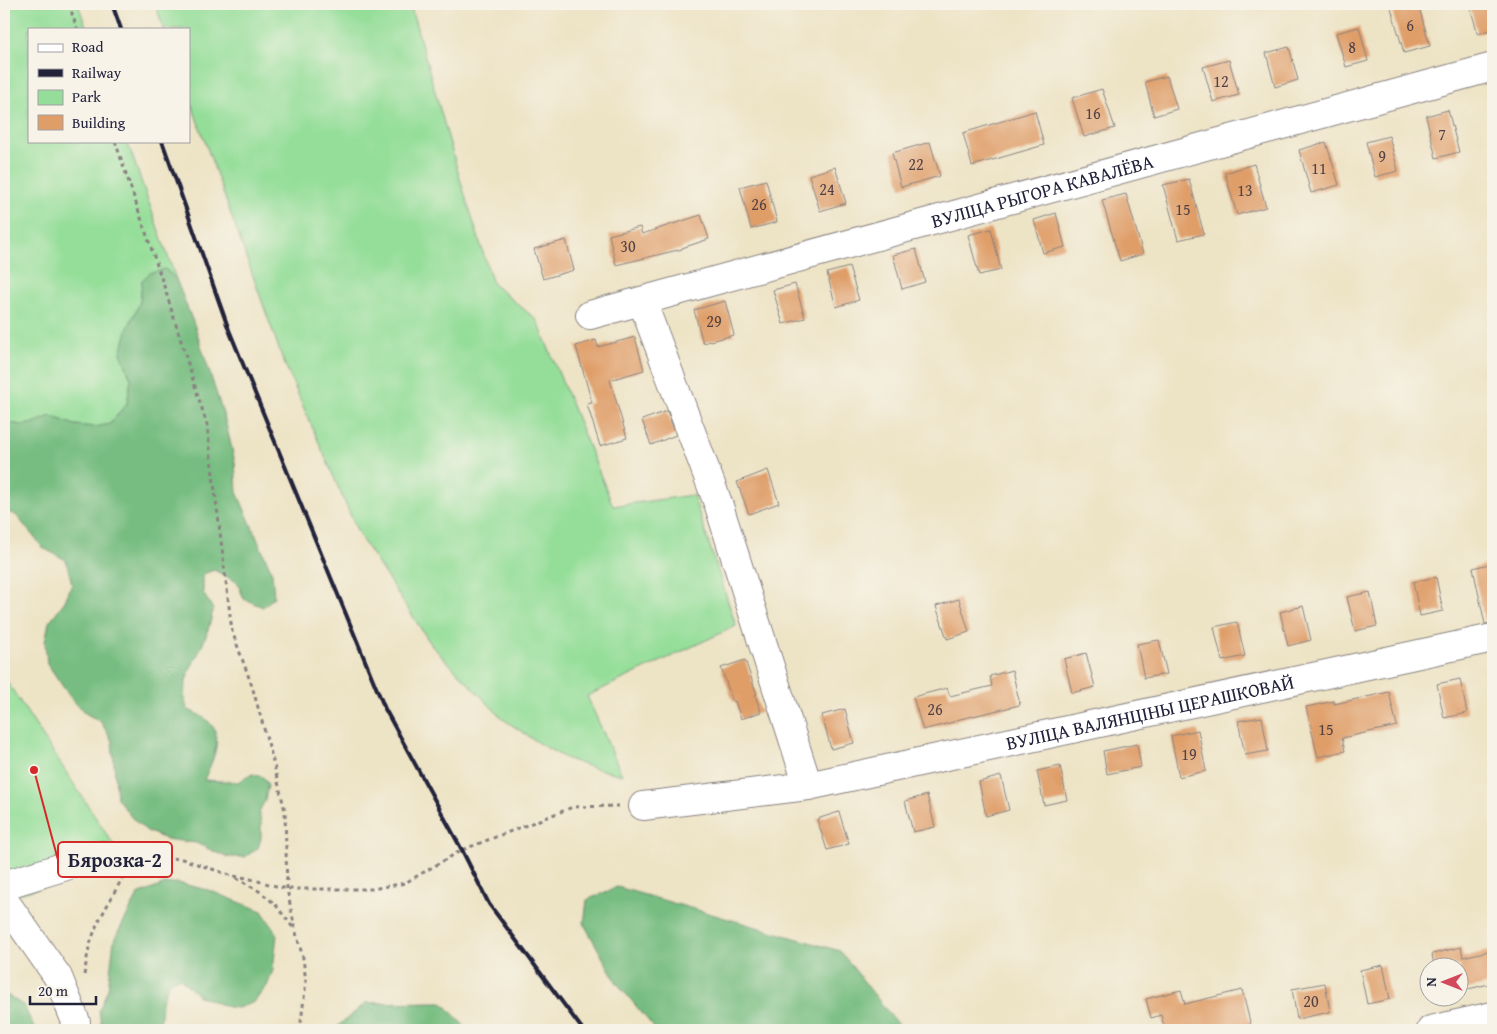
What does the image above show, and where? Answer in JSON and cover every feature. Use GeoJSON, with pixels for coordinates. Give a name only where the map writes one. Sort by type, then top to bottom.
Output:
{"type":"FeatureCollection","features":[{"type":"Feature","properties":{"kind":"street","name":"ВУЛІЦА РЫГОРА КАВАЛЁВА"},"geometry":{"type":"LineString","coordinates":[[590,315],[1493,67]]}},
{"type":"Feature","properties":{"kind":"street"},"geometry":{"type":"LineString","coordinates":[[642,301],[719,506],[808,786]]}},
{"type":"Feature","properties":{"kind":"street","name":"ВУЛІЦА ВАЛЯНЦІНЫ ЦЕРАШКОВАЙ"},"geometry":{"type":"LineString","coordinates":[[643,806],[808,786],[1493,638]]}},
{"type":"Feature","properties":{"kind":"street"},"geometry":{"type":"LineString","coordinates":[[4,885],[102,855]]}},
{"type":"Feature","properties":{"kind":"street"},"geometry":{"type":"LineString","coordinates":[[4,900],[58,977],[76,1022],[75,1030]]}},
{"type":"Feature","properties":{"kind":"street"},"geometry":{"type":"LineString","coordinates":[[1431,1030],[1493,1016]]}},
{"type":"Feature","properties":{"kind":"path"},"geometry":{"type":"LineString","coordinates":[[68,4],[77,28]]}},
{"type":"Feature","properties":{"kind":"path"},"geometry":{"type":"LineString","coordinates":[[115,142],[162,280],[207,425],[232,631],[252,686],[285,811],[288,889],[295,929],[303,958],[306,982],[300,1030]]}},
{"type":"Feature","properties":{"kind":"path"},"geometry":{"type":"LineString","coordinates":[[102,855],[135,854],[182,859],[233,876],[288,889],[372,890],[406,883],[462,850],[573,807],[643,806]]}},
{"type":"Feature","properties":{"kind":"path"},"geometry":{"type":"LineString","coordinates":[[82,984],[89,947],[96,924],[135,854]]}},
{"type":"Feature","properties":{"kind":"path"},"geometry":{"type":"LineString","coordinates":[[233,876],[259,891],[275,904],[295,929]]}},
{"type":"Feature","properties":{"kind":"green space"},"geometry":{"type":"Polygon","coordinates":[[[4,4],[78,4],[87,28],[28,28],[28,142],[127,142],[176,279],[165,269],[142,280],[140,302],[127,330],[121,353],[131,379],[127,403],[110,424],[94,427],[75,425],[51,416],[22,425],[4,420],[4,4]]]}},
{"type":"Feature","properties":{"kind":"green space"},"geometry":{"type":"Polygon","coordinates":[[[155,4],[410,4],[460,179],[493,284],[537,320],[613,506],[693,495],[736,626],[587,696],[622,775],[567,759],[540,744],[503,719],[433,647],[359,535],[283,360],[190,100],[190,28],[164,28],[155,4]]]}},
{"type":"Feature","properties":{"kind":"green space"},"geometry":{"type":"Polygon","coordinates":[[[165,269],[176,279],[195,327],[225,420],[235,462],[237,492],[272,573],[274,597],[263,607],[244,599],[237,582],[214,570],[203,574],[203,593],[213,609],[202,646],[187,676],[184,691],[187,709],[208,721],[216,735],[213,758],[204,780],[238,782],[252,774],[263,777],[268,785],[265,800],[259,812],[261,838],[258,848],[245,857],[226,857],[196,843],[166,839],[147,831],[132,818],[117,798],[112,741],[101,722],[85,713],[70,697],[47,663],[45,642],[49,622],[65,601],[72,584],[66,560],[43,548],[16,515],[4,511],[4,420],[22,425],[51,416],[75,425],[94,427],[110,424],[127,404],[131,379],[121,353],[127,330],[140,302],[142,280],[150,273],[165,269]]]}},
{"type":"Feature","properties":{"kind":"green space"},"geometry":{"type":"Polygon","coordinates":[[[4,677],[126,864],[4,898],[4,677]]]}},
{"type":"Feature","properties":{"kind":"green space"},"geometry":{"type":"Polygon","coordinates":[[[178,883],[208,890],[262,911],[277,934],[273,970],[267,986],[254,1002],[238,1008],[228,1007],[199,996],[180,978],[169,982],[162,1001],[160,1027],[157,1030],[102,1030],[99,1010],[108,989],[114,940],[138,895],[165,884],[178,883]]]}},
{"type":"Feature","properties":{"kind":"green space"},"geometry":{"type":"Polygon","coordinates":[[[617,887],[840,951],[902,1030],[656,1030],[617,983],[584,924],[587,900],[617,887]]]}},
{"type":"Feature","properties":{"kind":"green space"},"geometry":{"type":"Polygon","coordinates":[[[4,993],[24,1006],[35,1030],[4,1030],[4,993]]]}},
{"type":"Feature","properties":{"kind":"green space"},"geometry":{"type":"Polygon","coordinates":[[[442,1002],[468,1030],[333,1030],[366,1003],[442,1002]]]}},
{"type":"Feature","properties":{"kind":"building"},"geometry":{"type":"Polygon","coordinates":[[[1390,4],[1418,4],[1430,46],[1404,53],[1390,4]]]}},
{"type":"Feature","properties":{"kind":"building"},"geometry":{"type":"Polygon","coordinates":[[[1469,4],[1493,4],[1493,29],[1478,34],[1469,4]]]}},
{"type":"Feature","properties":{"kind":"building"},"geometry":{"type":"Polygon","coordinates":[[[1359,27],[1368,61],[1346,67],[1336,33],[1359,27]]]}},
{"type":"Feature","properties":{"kind":"building"},"geometry":{"type":"Polygon","coordinates":[[[1289,47],[1298,80],[1275,87],[1266,53],[1289,47]]]}},
{"type":"Feature","properties":{"kind":"building"},"geometry":{"type":"Polygon","coordinates":[[[1229,60],[1239,95],[1213,102],[1203,67],[1229,60]]]}},
{"type":"Feature","properties":{"kind":"building"},"geometry":{"type":"Polygon","coordinates":[[[1167,76],[1177,109],[1154,116],[1145,82],[1167,76]]]}},
{"type":"Feature","properties":{"kind":"building"},"geometry":{"type":"Polygon","coordinates":[[[1102,89],[1115,128],[1084,137],[1072,98],[1102,89]]]}},
{"type":"Feature","properties":{"kind":"building"},"geometry":{"type":"Polygon","coordinates":[[[1448,110],[1459,152],[1436,158],[1426,116],[1448,110]]]}},
{"type":"Feature","properties":{"kind":"building"},"geometry":{"type":"Polygon","coordinates":[[[1035,111],[1044,145],[972,166],[963,133],[1035,111]]]}},
{"type":"Feature","properties":{"kind":"building"},"geometry":{"type":"Polygon","coordinates":[[[1389,136],[1398,171],[1375,177],[1366,142],[1389,136]]]}},
{"type":"Feature","properties":{"kind":"building"},"geometry":{"type":"Polygon","coordinates":[[[930,142],[940,176],[901,187],[892,153],[930,142]]]}},
{"type":"Feature","properties":{"kind":"building"},"geometry":{"type":"Polygon","coordinates":[[[1326,142],[1339,185],[1311,193],[1299,150],[1326,142]]]}},
{"type":"Feature","properties":{"kind":"building"},"geometry":{"type":"Polygon","coordinates":[[[1254,164],[1266,207],[1237,215],[1225,173],[1254,164]]]}},
{"type":"Feature","properties":{"kind":"building"},"geometry":{"type":"Polygon","coordinates":[[[835,167],[846,203],[820,211],[809,175],[835,167]]]}},
{"type":"Feature","properties":{"kind":"building"},"geometry":{"type":"Polygon","coordinates":[[[1189,179],[1204,234],[1178,240],[1163,185],[1189,179]]]}},
{"type":"Feature","properties":{"kind":"building"},"geometry":{"type":"Polygon","coordinates":[[[766,180],[777,222],[751,229],[740,187],[766,180]]]}},
{"type":"Feature","properties":{"kind":"building"},"geometry":{"type":"Polygon","coordinates":[[[1126,194],[1143,254],[1120,261],[1102,200],[1126,194]]]}},
{"type":"Feature","properties":{"kind":"building"},"geometry":{"type":"Polygon","coordinates":[[[1056,213],[1065,247],[1043,253],[1034,220],[1056,213]]]}},
{"type":"Feature","properties":{"kind":"building"},"geometry":{"type":"Polygon","coordinates":[[[701,215],[709,239],[682,249],[616,265],[609,235],[640,227],[642,234],[701,215]]]}},
{"type":"Feature","properties":{"kind":"building"},"geometry":{"type":"Polygon","coordinates":[[[991,229],[1001,270],[979,275],[968,235],[991,229]]]}},
{"type":"Feature","properties":{"kind":"building"},"geometry":{"type":"Polygon","coordinates":[[[566,240],[574,270],[543,279],[534,249],[566,240]]]}},
{"type":"Feature","properties":{"kind":"building"},"geometry":{"type":"Polygon","coordinates":[[[916,249],[925,282],[902,289],[893,255],[916,249]]]}},
{"type":"Feature","properties":{"kind":"building"},"geometry":{"type":"Polygon","coordinates":[[[849,267],[859,300],[836,307],[827,273],[849,267]]]}},
{"type":"Feature","properties":{"kind":"building"},"geometry":{"type":"Polygon","coordinates":[[[795,284],[805,318],[783,324],[773,290],[795,284]]]}},
{"type":"Feature","properties":{"kind":"building"},"geometry":{"type":"Polygon","coordinates":[[[725,301],[734,335],[703,343],[694,310],[725,301]]]}},
{"type":"Feature","properties":{"kind":"building"},"geometry":{"type":"Polygon","coordinates":[[[635,337],[644,370],[610,380],[627,438],[600,446],[587,404],[592,403],[576,346],[596,340],[598,347],[635,337]]]}},
{"type":"Feature","properties":{"kind":"building"},"geometry":{"type":"Polygon","coordinates":[[[667,411],[676,435],[651,445],[642,420],[667,411]]]}},
{"type":"Feature","properties":{"kind":"building"},"geometry":{"type":"Polygon","coordinates":[[[768,470],[779,503],[749,514],[737,482],[768,470]]]}},
{"type":"Feature","properties":{"kind":"building"},"geometry":{"type":"Polygon","coordinates":[[[1493,563],[1493,623],[1485,624],[1473,568],[1493,563]]]}},
{"type":"Feature","properties":{"kind":"building"},"geometry":{"type":"Polygon","coordinates":[[[1436,577],[1443,611],[1420,616],[1413,582],[1436,577]]]}},
{"type":"Feature","properties":{"kind":"building"},"geometry":{"type":"Polygon","coordinates":[[[1370,592],[1377,626],[1355,631],[1347,597],[1370,592]]]}},
{"type":"Feature","properties":{"kind":"building"},"geometry":{"type":"Polygon","coordinates":[[[959,599],[969,632],[947,639],[936,606],[959,599]]]}},
{"type":"Feature","properties":{"kind":"building"},"geometry":{"type":"Polygon","coordinates":[[[1303,606],[1311,640],[1288,646],[1280,612],[1303,606]]]}},
{"type":"Feature","properties":{"kind":"building"},"geometry":{"type":"Polygon","coordinates":[[[1237,622],[1245,656],[1222,661],[1214,627],[1237,622]]]}},
{"type":"Feature","properties":{"kind":"building"},"geometry":{"type":"Polygon","coordinates":[[[1159,640],[1167,674],[1144,678],[1137,644],[1159,640]]]}},
{"type":"Feature","properties":{"kind":"building"},"geometry":{"type":"Polygon","coordinates":[[[1086,653],[1095,687],[1072,693],[1064,659],[1086,653]]]}},
{"type":"Feature","properties":{"kind":"building"},"geometry":{"type":"Polygon","coordinates":[[[745,660],[761,712],[741,719],[721,668],[745,660]]]}},
{"type":"Feature","properties":{"kind":"building"},"geometry":{"type":"Polygon","coordinates":[[[1012,670],[1020,705],[923,730],[913,697],[947,688],[950,696],[992,686],[990,676],[1012,670]]]}},
{"type":"Feature","properties":{"kind":"building"},"geometry":{"type":"Polygon","coordinates":[[[1460,679],[1467,713],[1444,718],[1437,684],[1460,679]]]}},
{"type":"Feature","properties":{"kind":"building"},"geometry":{"type":"Polygon","coordinates":[[[1389,692],[1397,726],[1342,738],[1345,751],[1318,757],[1306,707],[1334,701],[1334,704],[1389,692]]]}},
{"type":"Feature","properties":{"kind":"building"},"geometry":{"type":"Polygon","coordinates":[[[845,709],[854,743],[831,749],[822,715],[845,709]]]}},
{"type":"Feature","properties":{"kind":"building"},"geometry":{"type":"Polygon","coordinates":[[[1262,717],[1268,751],[1245,755],[1238,721],[1262,717]]]}},
{"type":"Feature","properties":{"kind":"building"},"geometry":{"type":"Polygon","coordinates":[[[1198,730],[1206,771],[1179,777],[1171,736],[1198,730]]]}},
{"type":"Feature","properties":{"kind":"building"},"geometry":{"type":"Polygon","coordinates":[[[1137,744],[1141,767],[1107,774],[1103,751],[1137,744]]]}},
{"type":"Feature","properties":{"kind":"building"},"geometry":{"type":"Polygon","coordinates":[[[1060,766],[1067,800],[1044,805],[1037,771],[1060,766]]]}},
{"type":"Feature","properties":{"kind":"building"},"geometry":{"type":"Polygon","coordinates":[[[1001,776],[1009,810],[986,816],[979,782],[1001,776]]]}},
{"type":"Feature","properties":{"kind":"building"},"geometry":{"type":"Polygon","coordinates":[[[927,795],[935,827],[913,832],[905,801],[927,795]]]}},
{"type":"Feature","properties":{"kind":"building"},"geometry":{"type":"Polygon","coordinates":[[[839,812],[849,844],[827,850],[817,819],[839,812]]]}},
{"type":"Feature","properties":{"kind":"building"},"geometry":{"type":"Polygon","coordinates":[[[1461,947],[1463,956],[1432,956],[1432,954],[1461,947]]]}},
{"type":"Feature","properties":{"kind":"building"},"geometry":{"type":"Polygon","coordinates":[[[1493,950],[1493,983],[1470,989],[1470,956],[1467,956],[1493,950]]]}},
{"type":"Feature","properties":{"kind":"building"},"geometry":{"type":"Polygon","coordinates":[[[1383,965],[1390,999],[1367,1004],[1360,970],[1383,965]]]}},
{"type":"Feature","properties":{"kind":"building"},"geometry":{"type":"Polygon","coordinates":[[[1325,983],[1330,1012],[1297,1019],[1292,989],[1325,983]]]}},
{"type":"Feature","properties":{"kind":"building"},"geometry":{"type":"Polygon","coordinates":[[[1181,990],[1185,1004],[1242,990],[1252,1030],[1165,1030],[1161,1015],[1151,1018],[1146,999],[1181,990]]]}},
{"type":"Feature","properties":{"kind":"railway"},"geometry":{"type":"LineString","coordinates":[[112,4],[121,28]]}},
{"type":"Feature","properties":{"kind":"railway"},"geometry":{"type":"LineString","coordinates":[[162,142],[229,330],[385,709],[462,850],[489,904],[583,1030]]}},
{"type":"Feature","properties":{"kind":"place","name":"Бярозка-2"},"geometry":{"type":"Point","coordinates":[34,770]}}]}
